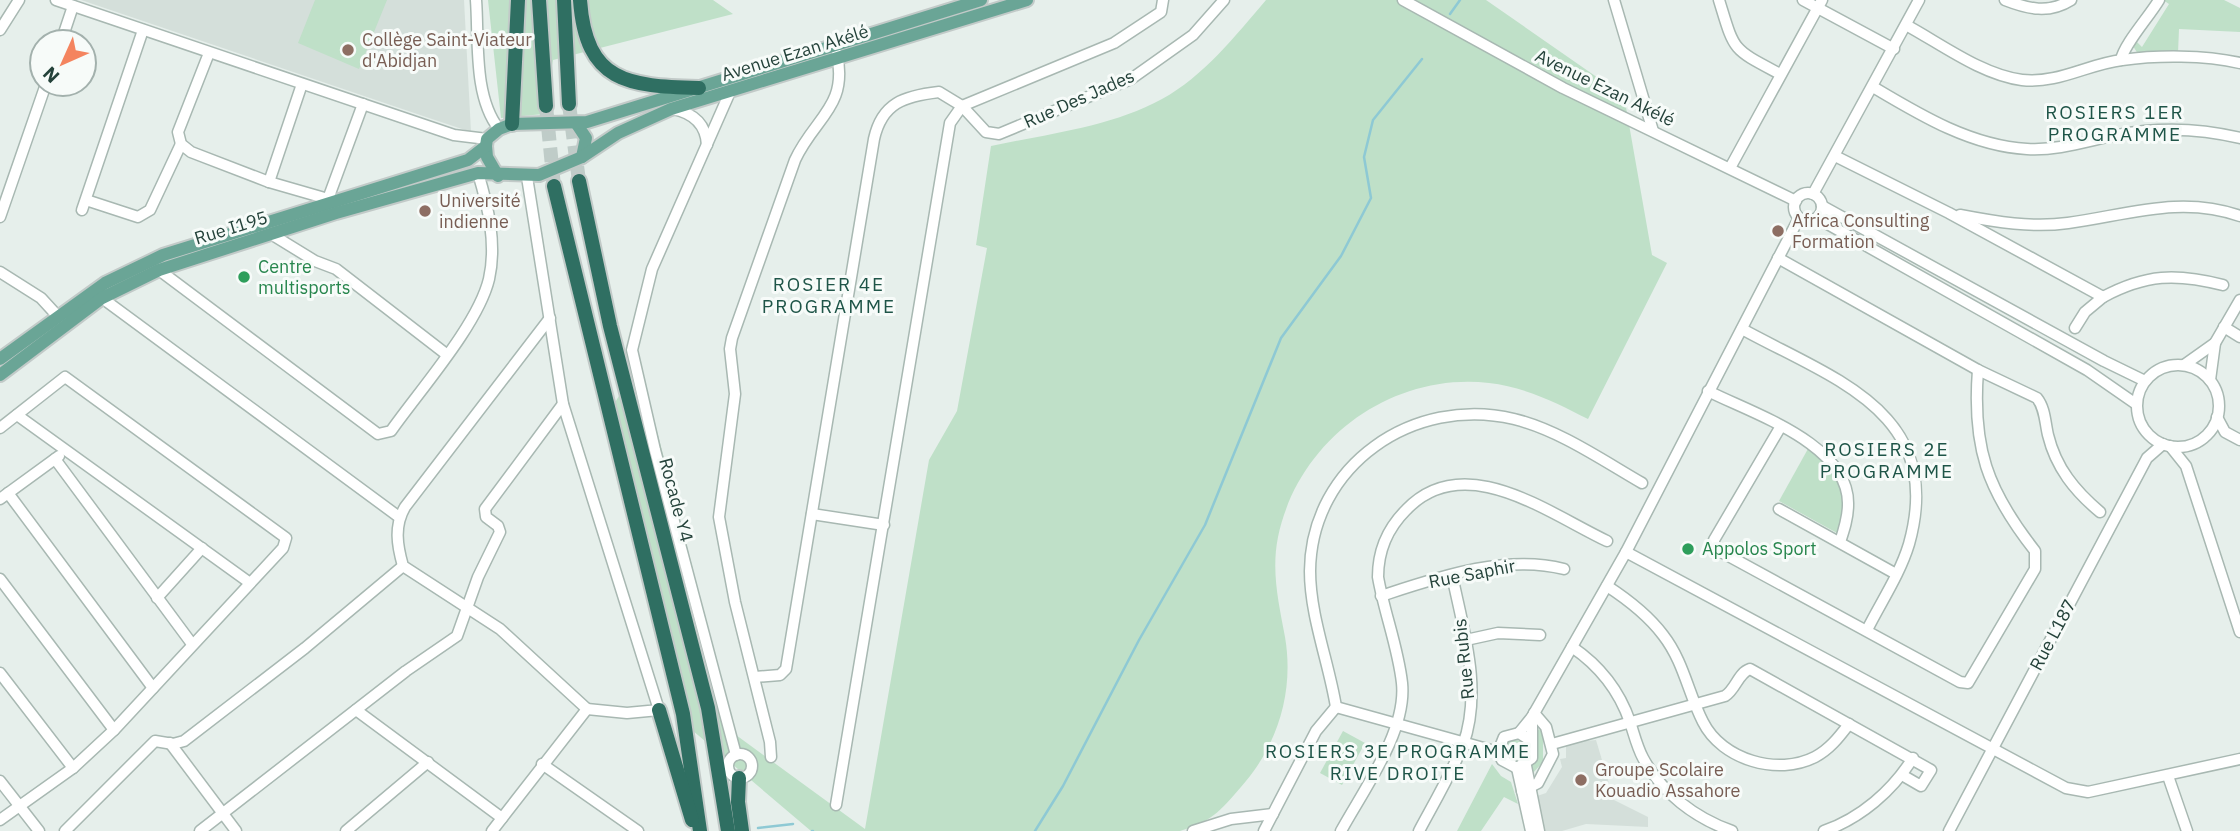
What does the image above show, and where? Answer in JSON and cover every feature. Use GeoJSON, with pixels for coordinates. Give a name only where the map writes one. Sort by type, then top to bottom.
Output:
{"type":"FeatureCollection","features":[{"type":"Feature","properties":{"kind":"highway"},"geometry":{"type":"LineString","coordinates":[[505,127],[518,0]]}},
{"type":"Feature","properties":{"kind":"highway"},"geometry":{"type":"LineString","coordinates":[[539,0],[546,106]]}},
{"type":"Feature","properties":{"kind":"highway"},"geometry":{"type":"LineString","coordinates":[[564,0],[569,104]]}},
{"type":"Feature","properties":{"kind":"highway"},"geometry":{"type":"LineString","coordinates":[[580,0],[582,27],[593,54],[608,70],[638,85],[699,88]]}},
{"type":"Feature","properties":{"kind":"highway","name":"Rocade Y4"},"geometry":{"type":"LineString","coordinates":[[579,181],[610,326],[708,708],[728,831]]}},
{"type":"Feature","properties":{"kind":"highway"},"geometry":{"type":"LineString","coordinates":[[554,186],[683,714],[698,831]]}},
{"type":"Feature","properties":{"kind":"highway"},"geometry":{"type":"LineString","coordinates":[[659,710],[698,831]]}},
{"type":"Feature","properties":{"kind":"highway"},"geometry":{"type":"LineString","coordinates":[[739,778],[741,831]]}},
{"type":"Feature","properties":{"kind":"main road","name":"Avenue Ezan Akélé"},"geometry":{"type":"LineString","coordinates":[[576,123],[699,88],[981,0]]}},
{"type":"Feature","properties":{"kind":"main road","name":"Avenue Ezan Akélé"},"geometry":{"type":"LineString","coordinates":[[582,157],[618,132],[671,109],[1027,0]]}},
{"type":"Feature","properties":{"kind":"main road"},"geometry":{"type":"LineString","coordinates":[[505,127],[576,123],[586,138],[582,157]]}},
{"type":"Feature","properties":{"kind":"main road","name":"Rue I195"},"geometry":{"type":"LineString","coordinates":[[0,375],[106,283],[163,255],[332,205],[468,160],[505,127]]}},
{"type":"Feature","properties":{"kind":"main road"},"geometry":{"type":"LineString","coordinates":[[487,143],[491,165],[498,176]]}},
{"type":"Feature","properties":{"kind":"main road","name":"Rue I195"},"geometry":{"type":"LineString","coordinates":[[0,359],[62,320],[159,270],[271,233],[332,205],[478,173],[527,177],[582,157]]}},
{"type":"Feature","properties":{"kind":"street"},"geometry":{"type":"LineString","coordinates":[[0,30],[19,0]]}},
{"type":"Feature","properties":{"kind":"street"},"geometry":{"type":"LineString","coordinates":[[56,0],[454,135],[487,143]]}},
{"type":"Feature","properties":{"kind":"street"},"geometry":{"type":"LineString","coordinates":[[476,0],[487,108],[505,127]]}},
{"type":"Feature","properties":{"kind":"street"},"geometry":{"type":"LineString","coordinates":[[836,805],[948,131],[962,106],[1114,43],[1160,12],[1163,0]]}},
{"type":"Feature","properties":{"kind":"street","name":"Rue Des Jades"},"geometry":{"type":"LineString","coordinates":[[962,106],[986,131],[999,134],[1131,79],[1193,35],[1224,0]]}},
{"type":"Feature","properties":{"kind":"street","name":"Avenue Ezan Akélé"},"geometry":{"type":"LineString","coordinates":[[1402,0],[1563,88],[1796,201]]}},
{"type":"Feature","properties":{"kind":"street"},"geometry":{"type":"LineString","coordinates":[[1614,0],[1653,131]]}},
{"type":"Feature","properties":{"kind":"street"},"geometry":{"type":"LineString","coordinates":[[1719,0],[1732,44],[1738,51],[1780,74]]}},
{"type":"Feature","properties":{"kind":"street"},"geometry":{"type":"LineString","coordinates":[[1802,0],[1820,5],[1894,49]]}},
{"type":"Feature","properties":{"kind":"street"},"geometry":{"type":"LineString","coordinates":[[1813,194],[1919,0]]}},
{"type":"Feature","properties":{"kind":"street"},"geometry":{"type":"LineString","coordinates":[[2005,0],[2029,9],[2046,10],[2071,0]]}},
{"type":"Feature","properties":{"kind":"street"},"geometry":{"type":"LineString","coordinates":[[2121,60],[2122,52],[2159,0]]}},
{"type":"Feature","properties":{"kind":"street"},"geometry":{"type":"LineString","coordinates":[[1731,168],[1820,5]]}},
{"type":"Feature","properties":{"kind":"street"},"geometry":{"type":"LineString","coordinates":[[66,28],[73,6]]}},
{"type":"Feature","properties":{"kind":"street"},"geometry":{"type":"LineString","coordinates":[[1906,24],[1973,61],[2022,80],[2060,78],[2121,60],[2198,59],[2240,64]]}},
{"type":"Feature","properties":{"kind":"street"},"geometry":{"type":"LineString","coordinates":[[143,30],[84,205],[138,217],[145,216],[181,144]]}},
{"type":"Feature","properties":{"kind":"street"},"geometry":{"type":"LineString","coordinates":[[771,757],[770,742],[719,523],[735,394],[730,349],[802,143],[838,95],[838,58],[834,44]]}},
{"type":"Feature","properties":{"kind":"street"},"geometry":{"type":"LineString","coordinates":[[209,53],[178,132],[181,144],[191,152],[332,205],[363,104]]}},
{"type":"Feature","properties":{"kind":"street"},"geometry":{"type":"LineString","coordinates":[[269,182],[302,84]]}},
{"type":"Feature","properties":{"kind":"street"},"geometry":{"type":"LineString","coordinates":[[1873,87],[1950,129],[1980,141],[2016,148],[2055,148],[2146,130],[2178,129],[2240,138]]}},
{"type":"Feature","properties":{"kind":"street"},"geometry":{"type":"LineString","coordinates":[[730,92],[652,269],[632,350],[646,414],[736,755]]}},
{"type":"Feature","properties":{"kind":"street"},"geometry":{"type":"LineString","coordinates":[[755,677],[785,672],[879,121],[894,103],[914,95],[939,92],[962,106]]}},
{"type":"Feature","properties":{"kind":"street"},"geometry":{"type":"LineString","coordinates":[[0,217],[42,98]]}},
{"type":"Feature","properties":{"kind":"street"},"geometry":{"type":"LineString","coordinates":[[671,109],[695,117],[706,137],[706,146]]}},
{"type":"Feature","properties":{"kind":"street"},"geometry":{"type":"LineString","coordinates":[[1835,156],[1950,213],[2103,297]]}},
{"type":"Feature","properties":{"kind":"street"},"geometry":{"type":"LineString","coordinates":[[159,270],[378,434],[391,431],[470,320],[489,278],[489,211],[478,173]]}},
{"type":"Feature","properties":{"kind":"street"},"geometry":{"type":"LineString","coordinates":[[527,177],[550,317],[563,404],[659,710],[628,713],[587,709],[520,646],[403,566],[399,552],[399,517],[494,386],[550,317]]}},
{"type":"Feature","properties":{"kind":"street"},"geometry":{"type":"LineString","coordinates":[[1813,194],[1802,195],[1796,201],[1794,208],[1799,218],[1809,221],[1817,218],[1822,206]]}},
{"type":"Feature","properties":{"kind":"street"},"geometry":{"type":"LineString","coordinates":[[1813,194],[1822,206],[2104,361],[2146,381]]}},
{"type":"Feature","properties":{"kind":"street"},"geometry":{"type":"LineString","coordinates":[[1950,213],[2004,223],[2038,225],[2067,223],[2168,205],[2200,207],[2240,216]]}},
{"type":"Feature","properties":{"kind":"street"},"geometry":{"type":"LineString","coordinates":[[1521,767],[1502,761],[1499,752],[1504,737],[1519,733],[1533,715],[1572,648],[1626,552],[1799,218]]}},
{"type":"Feature","properties":{"kind":"street"},"geometry":{"type":"LineString","coordinates":[[1817,218],[2097,376],[2136,404]]}},
{"type":"Feature","properties":{"kind":"street"},"geometry":{"type":"LineString","coordinates":[[271,233],[336,269],[446,354]]}},
{"type":"Feature","properties":{"kind":"street"},"geometry":{"type":"LineString","coordinates":[[1778,258],[1978,370],[2040,401],[2052,448],[2066,478],[2080,495],[2100,512]]}},
{"type":"Feature","properties":{"kind":"street"},"geometry":{"type":"LineString","coordinates":[[0,272],[41,298],[62,320]]}},
{"type":"Feature","properties":{"kind":"street"},"geometry":{"type":"LineString","coordinates":[[2075,328],[2085,312],[2103,297],[2130,284],[2167,276],[2190,276],[2224,285]]}},
{"type":"Feature","properties":{"kind":"street"},"geometry":{"type":"LineString","coordinates":[[102,298],[399,517]]}},
{"type":"Feature","properties":{"kind":"street"},"geometry":{"type":"LineString","coordinates":[[2210,380],[2215,343],[2240,300]]}},
{"type":"Feature","properties":{"kind":"street"},"geometry":{"type":"LineString","coordinates":[[2224,327],[2240,337]]}},
{"type":"Feature","properties":{"kind":"street"},"geometry":{"type":"LineString","coordinates":[[1742,329],[1856,390],[1891,422],[1908,458],[1916,500],[1908,545],[1867,630]]}},
{"type":"Feature","properties":{"kind":"street"},"geometry":{"type":"LineString","coordinates":[[2184,365],[2215,343]]}},
{"type":"Feature","properties":{"kind":"street"},"geometry":{"type":"LineString","coordinates":[[2147,458],[2145,431],[2138,418],[2136,404],[2146,381],[2167,366],[2184,365],[2198,370],[2210,380],[2218,398],[2217,417],[2205,436]]}},
{"type":"Feature","properties":{"kind":"street"},"geometry":{"type":"LineString","coordinates":[[1781,426],[1716,536],[1714,548],[1960,682],[1968,683],[2035,569],[2035,551],[2008,516],[1989,480],[1976,427],[1978,370]]}},
{"type":"Feature","properties":{"kind":"street"},"geometry":{"type":"LineString","coordinates":[[0,428],[59,379],[71,379],[286,538],[283,548],[114,730],[73,768],[0,820]]}},
{"type":"Feature","properties":{"kind":"street"},"geometry":{"type":"LineString","coordinates":[[1708,391],[1781,426],[1823,453],[1845,485],[1848,503],[1840,542]]}},
{"type":"Feature","properties":{"kind":"street"},"geometry":{"type":"LineString","coordinates":[[200,831],[457,636],[500,532],[486,517],[485,509],[563,404]]}},
{"type":"Feature","properties":{"kind":"street"},"geometry":{"type":"LineString","coordinates":[[1336,707],[1312,593],[1312,551],[1320,519],[1341,477],[1359,457],[1378,443],[1420,421],[1466,413],[1490,414],[1547,431],[1642,483]]}},
{"type":"Feature","properties":{"kind":"street"},"geometry":{"type":"LineString","coordinates":[[17,415],[250,583]]}},
{"type":"Feature","properties":{"kind":"street"},"geometry":{"type":"LineString","coordinates":[[2217,417],[2225,432],[2240,440]]}},
{"type":"Feature","properties":{"kind":"street"},"geometry":{"type":"LineString","coordinates":[[2145,431],[2166,445],[2186,466],[2240,632]]}},
{"type":"Feature","properties":{"kind":"street"},"geometry":{"type":"LineString","coordinates":[[2166,445],[2193,444],[2205,436],[2225,432]]}},
{"type":"Feature","properties":{"kind":"street"},"geometry":{"type":"LineString","coordinates":[[2186,466],[2193,444]]}},
{"type":"Feature","properties":{"kind":"street","name":"Rue L187"},"geometry":{"type":"LineString","coordinates":[[1949,831],[2147,458],[2166,445]]}},
{"type":"Feature","properties":{"kind":"street"},"geometry":{"type":"LineString","coordinates":[[65,451],[4,496],[153,688]]}},
{"type":"Feature","properties":{"kind":"street"},"geometry":{"type":"LineString","coordinates":[[55,459],[192,645]]}},
{"type":"Feature","properties":{"kind":"street"},"geometry":{"type":"LineString","coordinates":[[1341,831],[1397,727],[1402,707],[1402,684],[1381,596],[1378,559],[1385,537],[1413,503],[1427,493],[1450,485],[1469,483],[1510,494],[1606,541]]}},
{"type":"Feature","properties":{"kind":"street"},"geometry":{"type":"LineString","coordinates":[[1779,509],[1896,574]]}},
{"type":"Feature","properties":{"kind":"street"},"geometry":{"type":"LineString","coordinates":[[812,514],[884,525]]}},
{"type":"Feature","properties":{"kind":"street"},"geometry":{"type":"LineString","coordinates":[[157,598],[202,548]]}},
{"type":"Feature","properties":{"kind":"street"},"geometry":{"type":"LineString","coordinates":[[1626,552],[2052,783],[2078,792],[2240,759]]}},
{"type":"Feature","properties":{"kind":"street","name":"Rue Saphir"},"geometry":{"type":"LineString","coordinates":[[1381,596],[1452,575],[1515,564],[1547,565],[1564,569]]}},
{"type":"Feature","properties":{"kind":"street"},"geometry":{"type":"LineString","coordinates":[[65,831],[155,741],[184,741],[305,648],[403,566]]}},
{"type":"Feature","properties":{"kind":"street","name":"Rue Rubis"},"geometry":{"type":"LineString","coordinates":[[1419,831],[1463,743],[1471,687],[1466,640],[1452,575]]}},
{"type":"Feature","properties":{"kind":"street"},"geometry":{"type":"LineString","coordinates":[[0,579],[114,730]]}},
{"type":"Feature","properties":{"kind":"street"},"geometry":{"type":"LineString","coordinates":[[1606,586],[1636,607],[1663,634],[1679,659],[1703,722],[1724,747],[1742,757],[1767,764],[1796,764],[1813,758],[1832,746],[1849,724]]}},
{"type":"Feature","properties":{"kind":"street"},"geometry":{"type":"LineString","coordinates":[[1466,640],[1498,633],[1540,635]]}},
{"type":"Feature","properties":{"kind":"street"},"geometry":{"type":"LineString","coordinates":[[1572,648],[1594,663],[1615,689],[1641,755],[1661,784],[1694,812],[1732,831]]}},
{"type":"Feature","properties":{"kind":"street"},"geometry":{"type":"LineString","coordinates":[[1552,744],[1698,705],[1730,692],[1749,669],[1931,770],[1923,785],[1918,785],[1902,775]]}},
{"type":"Feature","properties":{"kind":"street"},"geometry":{"type":"LineString","coordinates":[[0,673],[73,768]]}},
{"type":"Feature","properties":{"kind":"street"},"geometry":{"type":"LineString","coordinates":[[1336,707],[1397,727],[1499,752]]}},
{"type":"Feature","properties":{"kind":"street"},"geometry":{"type":"LineString","coordinates":[[1264,831],[1316,731],[1336,707]]}},
{"type":"Feature","properties":{"kind":"street"},"geometry":{"type":"LineString","coordinates":[[492,831],[587,709]]}},
{"type":"Feature","properties":{"kind":"street"},"geometry":{"type":"LineString","coordinates":[[356,710],[502,818]]}},
{"type":"Feature","properties":{"kind":"street"},"geometry":{"type":"LineString","coordinates":[[1521,767],[1532,758],[1533,715]]}},
{"type":"Feature","properties":{"kind":"street"},"geometry":{"type":"LineString","coordinates":[[1526,790],[1551,763],[1552,744],[1546,727],[1533,715]]}},
{"type":"Feature","properties":{"kind":"street"},"geometry":{"type":"LineString","coordinates":[[1519,733],[1531,740]]}},
{"type":"Feature","properties":{"kind":"street"},"geometry":{"type":"LineString","coordinates":[[170,743],[236,831]]}},
{"type":"Feature","properties":{"kind":"street"},"geometry":{"type":"LineString","coordinates":[[736,755],[744,755],[751,765],[750,772],[739,778],[730,773],[728,766],[736,755]]}},
{"type":"Feature","properties":{"kind":"street"},"geometry":{"type":"LineString","coordinates":[[1824,831],[1855,817],[1902,775],[1913,758]]}},
{"type":"Feature","properties":{"kind":"street"},"geometry":{"type":"LineString","coordinates":[[346,831],[428,762]]}},
{"type":"Feature","properties":{"kind":"street"},"geometry":{"type":"LineString","coordinates":[[542,764],[638,831]]}},
{"type":"Feature","properties":{"kind":"street"},"geometry":{"type":"LineString","coordinates":[[1521,767],[1531,831]]}},
{"type":"Feature","properties":{"kind":"street"},"geometry":{"type":"LineString","coordinates":[[2168,775],[2188,831]]}},
{"type":"Feature","properties":{"kind":"street"},"geometry":{"type":"LineString","coordinates":[[0,781],[39,831]]}},
{"type":"Feature","properties":{"kind":"street"},"geometry":{"type":"LineString","coordinates":[[1526,790],[1539,831]]}},
{"type":"Feature","properties":{"kind":"street"},"geometry":{"type":"LineString","coordinates":[[1193,831],[1231,819],[1273,814]]}},
{"type":"Feature","properties":{"kind":"shaded area","name":"Collège Saint-Viateur d'Abidjan"},"geometry":{"type":"Polygon","coordinates":[[[81,0],[464,0],[471,132],[426,117],[81,0]]]}},
{"type":"Feature","properties":{"kind":"shaded area","name":"Groupe Scolaire Kouadio Assahore"},"geometry":{"type":"Polygon","coordinates":[[[1596,740],[1614,800],[1648,817],[1648,827],[1586,824],[1562,831],[1544,831],[1534,797],[1546,793],[1562,767],[1560,759],[1566,758],[1566,743],[1596,740]]]}},
{"type":"Feature","properties":{"kind":"green space"},"geometry":{"type":"Polygon","coordinates":[[[315,0],[387,0],[359,69],[298,43],[315,0]]]}},
{"type":"Feature","properties":{"kind":"green space"},"geometry":{"type":"Polygon","coordinates":[[[488,0],[713,0],[733,14],[553,60],[544,114],[501,118],[488,0]]]}},
{"type":"Feature","properties":{"kind":"green space"},"geometry":{"type":"Polygon","coordinates":[[[1266,0],[1486,0],[1624,96],[1652,255],[1667,263],[1588,419],[1515,388],[1489,383],[1452,383],[1417,389],[1384,402],[1354,420],[1327,443],[1305,471],[1289,502],[1278,537],[1276,575],[1287,656],[1281,714],[1258,765],[1224,806],[1201,823],[1180,831],[811,831],[679,719],[613,406],[639,362],[736,735],[865,829],[929,460],[957,411],[987,248],[976,245],[991,146],[1100,123],[1142,109],[1162,99],[1205,67],[1266,0]]]}},
{"type":"Feature","properties":{"kind":"green space"},"geometry":{"type":"Polygon","coordinates":[[[2163,0],[2224,0],[2240,8],[2240,32],[2179,29],[2178,53],[2138,54],[2133,46],[2137,42],[2142,47],[2169,4],[2163,0]]]}},
{"type":"Feature","properties":{"kind":"green space"},"geometry":{"type":"Polygon","coordinates":[[[1809,447],[1827,465],[1839,485],[1842,508],[1837,533],[1779,501],[1809,447]]]}},
{"type":"Feature","properties":{"kind":"green space"},"geometry":{"type":"Polygon","coordinates":[[[1543,729],[1543,762],[1532,774],[1529,768],[1537,730],[1543,729]]]}},
{"type":"Feature","properties":{"kind":"green space"},"geometry":{"type":"Polygon","coordinates":[[[1343,731],[1365,743],[1342,785],[1320,773],[1343,731]]]}},
{"type":"Feature","properties":{"kind":"green space"},"geometry":{"type":"Polygon","coordinates":[[[1515,740],[1523,744],[1527,752],[1523,760],[1515,764],[1507,760],[1503,752],[1507,744],[1515,740]]]}},
{"type":"Feature","properties":{"kind":"green space"},"geometry":{"type":"Polygon","coordinates":[[[1492,764],[1501,776],[1511,782],[1518,804],[1504,797],[1481,831],[1457,831],[1492,764]]]}},
{"type":"Feature","properties":{"kind":"waterway"},"geometry":{"type":"LineString","coordinates":[[1450,14],[1460,0]]}},
{"type":"Feature","properties":{"kind":"waterway"},"geometry":{"type":"LineString","coordinates":[[1035,831],[1063,786],[1139,640],[1205,525],[1281,338],[1341,256],[1371,198],[1364,157],[1373,120],[1422,59]]}},
{"type":"Feature","properties":{"kind":"waterway"},"geometry":{"type":"LineString","coordinates":[[758,828],[793,824]]}},
{"type":"Feature","properties":{"kind":"tunnel"},"geometry":{"type":"LineString","coordinates":[[569,104],[579,181]]}},
{"type":"Feature","properties":{"kind":"tunnel"},"geometry":{"type":"LineString","coordinates":[[546,106],[554,186]]}},
{"type":"Feature","properties":{"kind":"place","name":"Collège Saint-Viateur d'Abidjan"},"geometry":{"type":"Point","coordinates":[348,50]}},
{"type":"Feature","properties":{"kind":"place","name":"Université indienne"},"geometry":{"type":"Point","coordinates":[425,211]}},
{"type":"Feature","properties":{"kind":"place","name":"Africa Consulting Formation"},"geometry":{"type":"Point","coordinates":[1778,231]}},
{"type":"Feature","properties":{"kind":"place","name":"Centre multisports"},"geometry":{"type":"Point","coordinates":[244,277]}},
{"type":"Feature","properties":{"kind":"place","name":"Appolos Sport"},"geometry":{"type":"Point","coordinates":[1688,549]}},
{"type":"Feature","properties":{"kind":"place","name":"Groupe Scolaire Kouadio Assahore"},"geometry":{"type":"Point","coordinates":[1581,780]}},
{"type":"Feature","properties":{"kind":"district","name":"ROSIERS 1ER PROGRAMME"},"geometry":{"type":"Point","coordinates":[2115,123]}},
{"type":"Feature","properties":{"kind":"district","name":"ROSIER 4E PROGRAMME"},"geometry":{"type":"Point","coordinates":[829,295]}},
{"type":"Feature","properties":{"kind":"district","name":"ROSIERS 2E PROGRAMME"},"geometry":{"type":"Point","coordinates":[1887,460]}},
{"type":"Feature","properties":{"kind":"district","name":"ROSIERS 3E PROGRAMME RIVE DROITE"},"geometry":{"type":"Point","coordinates":[1398,762]}}]}
